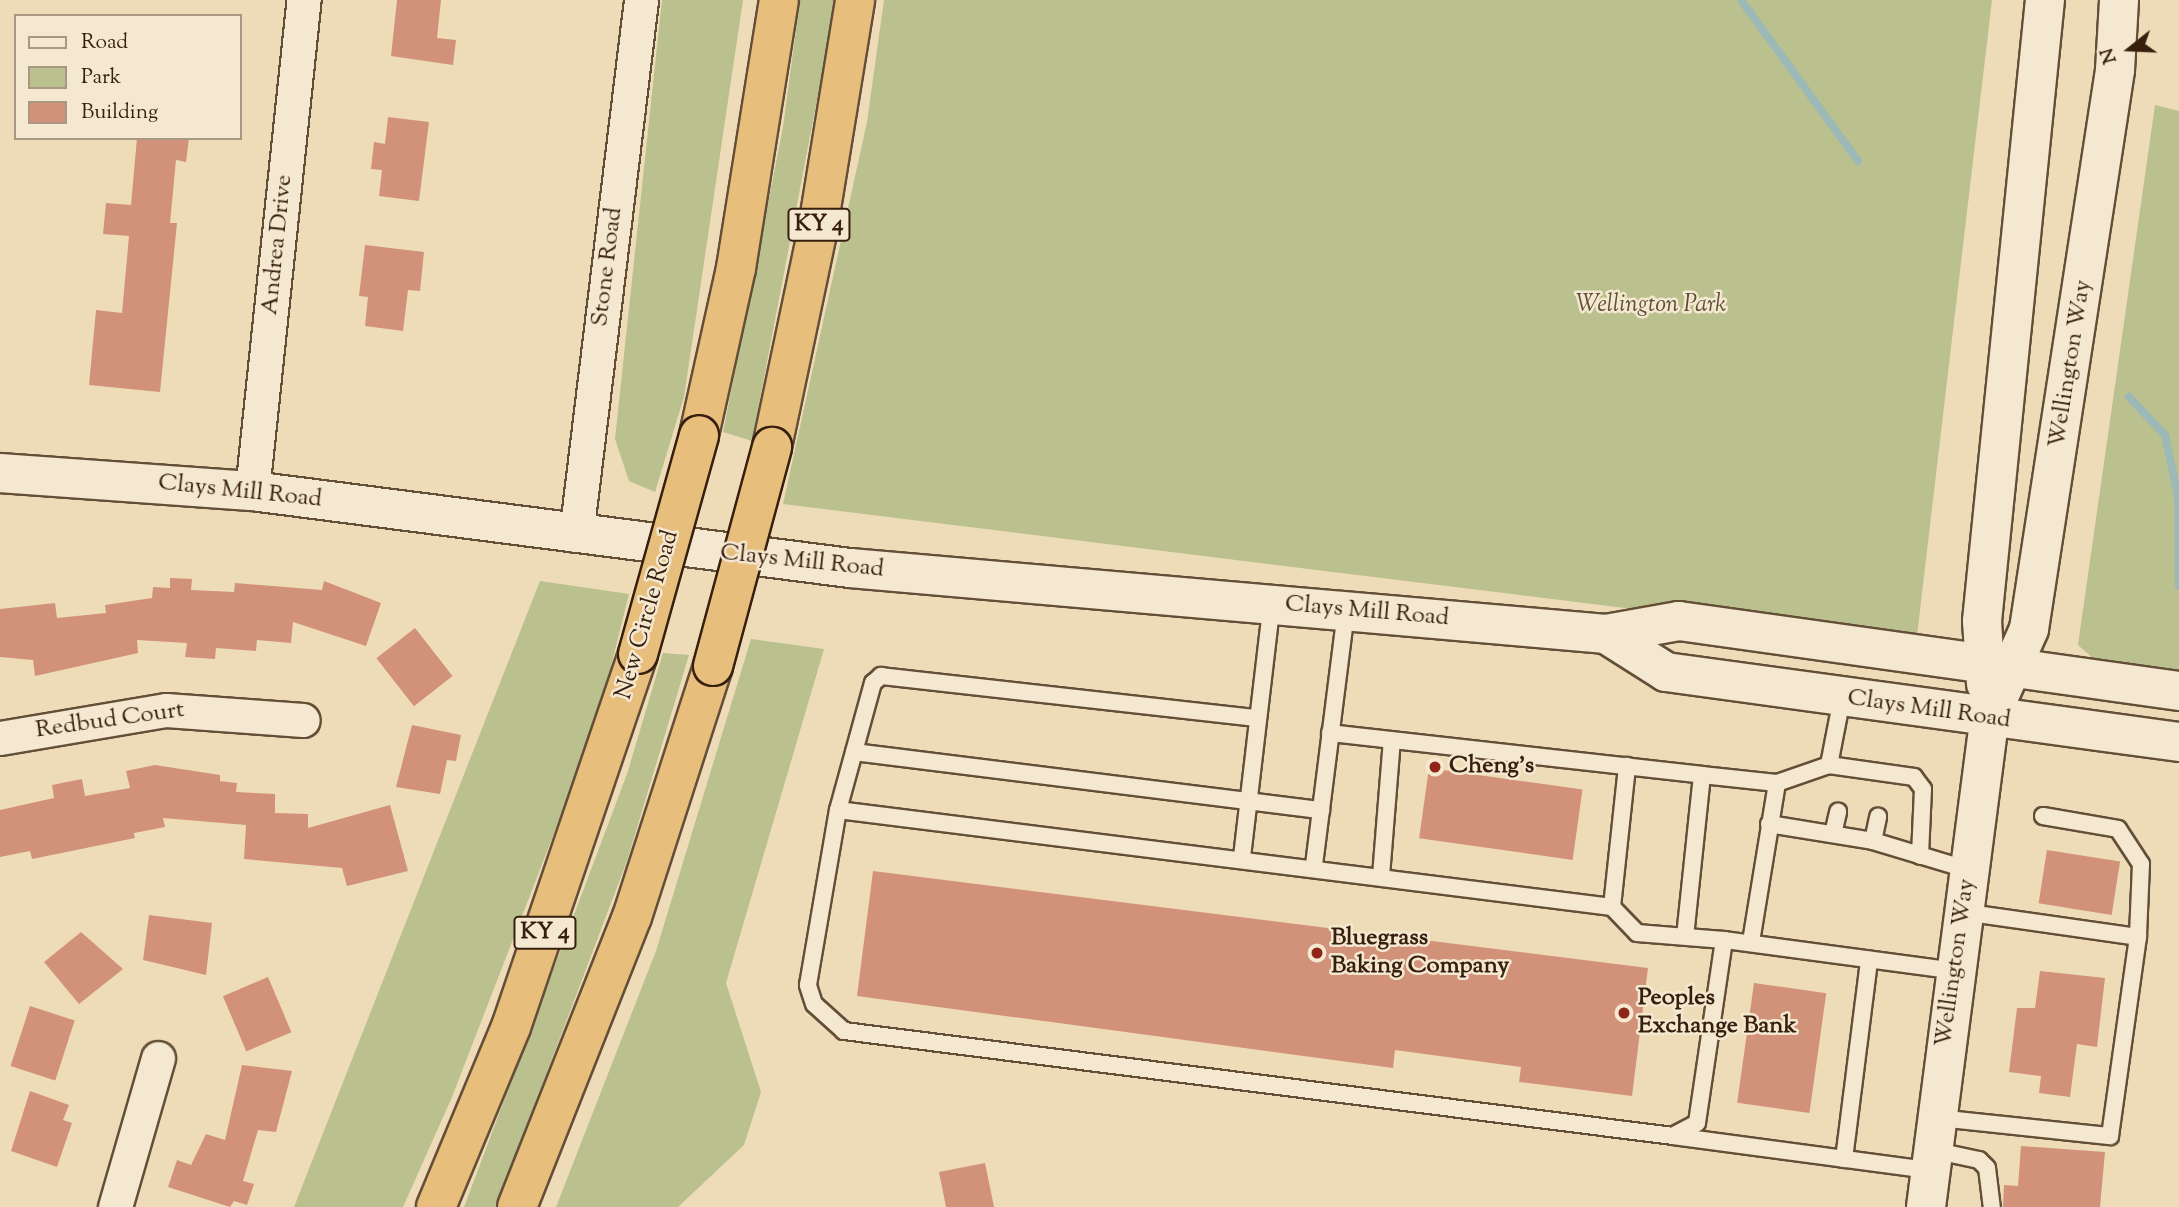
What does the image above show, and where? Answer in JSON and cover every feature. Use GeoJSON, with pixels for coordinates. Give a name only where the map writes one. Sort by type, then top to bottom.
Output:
{"type":"FeatureCollection","features":[{"type":"Feature","properties":{"kind":"highway","name":"New Circle Road"},"geometry":{"type":"LineString","coordinates":[[436,1207],[511,1027],[638,654],[699,435],[736,268],[779,0]]}},
{"type":"Feature","properties":{"kind":"highway","name":"KY 4"},"geometry":{"type":"LineString","coordinates":[[517,1207],[632,916],[713,666],[772,447],[817,233],[855,0]]}},
{"type":"Feature","properties":{"kind":"main road","name":"Wellington Way"},"geometry":{"type":"LineString","coordinates":[[1999,662],[1982,621],[2045,0]]}},
{"type":"Feature","properties":{"kind":"main road","name":"Wellington Way"},"geometry":{"type":"LineString","coordinates":[[1930,1161],[1989,719],[1999,662],[2029,629],[2076,339],[2119,0]]}},
{"type":"Feature","properties":{"kind":"main road","name":"Clays Mill Road"},"geometry":{"type":"LineString","coordinates":[[0,473],[252,491],[576,535],[850,568],[1346,609],[1606,634],[1679,621],[1999,662],[2179,691]]}},
{"type":"Feature","properties":{"kind":"main road","name":"Clays Mill Road"},"geometry":{"type":"LineString","coordinates":[[1606,634],[1666,672],[1989,719],[2179,742]]}},
{"type":"Feature","properties":{"kind":"street","name":"Andrea Drive"},"geometry":{"type":"LineString","coordinates":[[252,491],[304,0]]}},
{"type":"Feature","properties":{"kind":"street","name":"Stone Road"},"geometry":{"type":"LineString","coordinates":[[576,535],[641,0]]}},
{"type":"Feature","properties":{"kind":"street","name":"Redbud Court"},"geometry":{"type":"LineString","coordinates":[[0,738],[166,710],[303,720]]}},
{"type":"Feature","properties":{"kind":"street"},"geometry":{"type":"LineString","coordinates":[[115,1207],[158,1058]]}},
{"type":"Feature","properties":{"kind":"lane"},"geometry":{"type":"LineString","coordinates":[[1242,857],[1272,603]]}},
{"type":"Feature","properties":{"kind":"lane"},"geometry":{"type":"LineString","coordinates":[[1314,865],[1346,609]]}},
{"type":"Feature","properties":{"kind":"lane"},"geometry":{"type":"LineString","coordinates":[[1258,718],[881,676],[873,683],[838,810],[808,985],[814,1004],[844,1031],[1844,1159],[1979,1160],[1987,1168],[1992,1207]]}},
{"type":"Feature","properties":{"kind":"lane"},"geometry":{"type":"LineString","coordinates":[[1842,698],[1837,766],[1843,784]]}},
{"type":"Feature","properties":{"kind":"lane"},"geometry":{"type":"LineString","coordinates":[[1330,733],[1777,783],[1837,766],[1914,777],[1923,789],[1920,856]]}},
{"type":"Feature","properties":{"kind":"lane"},"geometry":{"type":"LineString","coordinates":[[1381,876],[1392,740]]}},
{"type":"Feature","properties":{"kind":"lane"},"geometry":{"type":"LineString","coordinates":[[854,752],[1321,810]]}},
{"type":"Feature","properties":{"kind":"lane"},"geometry":{"type":"LineString","coordinates":[[1612,907],[1627,766]]}},
{"type":"Feature","properties":{"kind":"lane"},"geometry":{"type":"LineString","coordinates":[[1883,790],[1886,772]]}},
{"type":"Feature","properties":{"kind":"lane"},"geometry":{"type":"LineString","coordinates":[[1685,936],[1702,775]]}},
{"type":"Feature","properties":{"kind":"lane"},"geometry":{"type":"LineString","coordinates":[[1751,942],[1777,783]]}},
{"type":"Feature","properties":{"kind":"lane"},"geometry":{"type":"LineString","coordinates":[[838,810],[1314,865],[1612,907],[1637,933],[1751,942],[1955,971]]}},
{"type":"Feature","properties":{"kind":"lane"},"geometry":{"type":"LineString","coordinates":[[1833,834],[1838,812]]}},
{"type":"Feature","properties":{"kind":"lane"},"geometry":{"type":"LineString","coordinates":[[1930,1161],[2110,1136],[2138,937],[2141,864],[2118,829],[2043,816]]}},
{"type":"Feature","properties":{"kind":"lane"},"geometry":{"type":"LineString","coordinates":[[1873,841],[1878,817]]}},
{"type":"Feature","properties":{"kind":"lane"},"geometry":{"type":"LineString","coordinates":[[1769,824],[1873,841],[1969,870]]}},
{"type":"Feature","properties":{"kind":"lane"},"geometry":{"type":"LineString","coordinates":[[1964,912],[2138,937]]}},
{"type":"Feature","properties":{"kind":"lane"},"geometry":{"type":"LineString","coordinates":[[1673,1136],[1697,1123],[1724,940]]}},
{"type":"Feature","properties":{"kind":"lane"},"geometry":{"type":"LineString","coordinates":[[1844,1159],[1869,960]]}},
{"type":"Feature","properties":{"kind":"green space"},"geometry":{"type":"Polygon","coordinates":[[[662,0],[743,0],[684,397],[655,492],[629,481],[615,439],[662,0]]]}},
{"type":"Feature","properties":{"kind":"green space"},"geometry":{"type":"Polygon","coordinates":[[[800,0],[836,0],[752,441],[723,432],[783,127],[800,0]]]}},
{"type":"Feature","properties":{"kind":"green space","name":"Wellington Park"},"geometry":{"type":"Polygon","coordinates":[[[884,0],[1992,0],[1916,644],[783,504],[867,122],[884,0]]]}},
{"type":"Feature","properties":{"kind":"green space"},"geometry":{"type":"Polygon","coordinates":[[[2155,105],[2179,111],[2179,677],[2104,668],[2078,645],[2155,105]]]}},
{"type":"Feature","properties":{"kind":"green space"},"geometry":{"type":"Polygon","coordinates":[[[540,581],[629,594],[597,722],[452,1097],[403,1207],[294,1207],[540,581]]]}},
{"type":"Feature","properties":{"kind":"green space"},"geometry":{"type":"Polygon","coordinates":[[[751,639],[824,649],[726,983],[761,1092],[744,1145],[678,1207],[556,1207],[656,951],[751,639]]]}},
{"type":"Feature","properties":{"kind":"green space"},"geometry":{"type":"Polygon","coordinates":[[[663,653],[689,655],[627,861],[496,1207],[464,1207],[627,774],[663,653]]]}},
{"type":"Feature","properties":{"kind":"building"},"geometry":{"type":"Polygon","coordinates":[[[397,0],[441,0],[437,38],[456,40],[453,65],[391,56],[397,0]]]}},
{"type":"Feature","properties":{"kind":"building"},"geometry":{"type":"Polygon","coordinates":[[[388,117],[429,122],[419,201],[379,196],[382,170],[371,169],[374,142],[385,144],[388,117]]]}},
{"type":"Feature","properties":{"kind":"building"},"geometry":{"type":"Polygon","coordinates":[[[137,140],[189,140],[186,162],[176,160],[170,223],[177,223],[160,392],[89,385],[96,310],[122,313],[129,236],[103,234],[106,203],[131,205],[137,140]]]}},
{"type":"Feature","properties":{"kind":"building"},"geometry":{"type":"Polygon","coordinates":[[[365,245],[424,252],[420,291],[408,290],[403,331],[365,326],[368,297],[359,296],[365,245]]]}},
{"type":"Feature","properties":{"kind":"building"},"geometry":{"type":"Polygon","coordinates":[[[170,578],[192,579],[191,590],[234,592],[235,583],[322,590],[324,581],[381,603],[366,646],[293,622],[291,643],[257,640],[256,651],[216,648],[215,659],[185,657],[187,643],[137,640],[138,653],[35,676],[33,660],[0,657],[0,609],[55,603],[57,618],[106,613],[105,605],[152,598],[153,587],[170,588],[170,578]]]}},
{"type":"Feature","properties":{"kind":"building"},"geometry":{"type":"Polygon","coordinates":[[[415,628],[453,676],[414,706],[376,658],[415,628]]]}},
{"type":"Feature","properties":{"kind":"building"},"geometry":{"type":"Polygon","coordinates":[[[412,725],[461,735],[456,761],[447,760],[440,794],[396,787],[412,725]]]}},
{"type":"Feature","properties":{"kind":"building"},"geometry":{"type":"Polygon","coordinates":[[[155,765],[220,775],[220,781],[237,783],[236,792],[275,794],[275,813],[308,814],[308,828],[390,805],[408,871],[347,886],[342,868],[244,859],[246,825],[163,818],[165,827],[134,833],[135,838],[32,859],[30,851],[0,857],[0,810],[54,798],[52,785],[82,779],[85,796],[130,788],[126,771],[155,765]]]}},
{"type":"Feature","properties":{"kind":"building"},"geometry":{"type":"Polygon","coordinates":[[[1429,768],[1582,790],[1573,860],[1419,838],[1429,768]]]}},
{"type":"Feature","properties":{"kind":"building"},"geometry":{"type":"Polygon","coordinates":[[[2047,850],[2120,862],[2112,915],[2039,903],[2047,850]]]}},
{"type":"Feature","properties":{"kind":"building"},"geometry":{"type":"Polygon","coordinates":[[[873,871],[1648,968],[1632,1096],[1519,1082],[1521,1067],[1395,1050],[1393,1068],[857,996],[873,871]]]}},
{"type":"Feature","properties":{"kind":"building"},"geometry":{"type":"Polygon","coordinates":[[[149,915],[212,923],[206,975],[143,960],[149,915]]]}},
{"type":"Feature","properties":{"kind":"building"},"geometry":{"type":"Polygon","coordinates":[[[81,932],[123,969],[79,1004],[44,962],[81,932]]]}},
{"type":"Feature","properties":{"kind":"building"},"geometry":{"type":"Polygon","coordinates":[[[2040,971],[2105,978],[2097,1047],[2077,1044],[2070,1097],[2039,1093],[2041,1076],[2009,1072],[2017,1008],[2035,1008],[2040,971]]]}},
{"type":"Feature","properties":{"kind":"building"},"geometry":{"type":"Polygon","coordinates":[[[268,977],[291,1032],[246,1051],[223,996],[268,977]]]}},
{"type":"Feature","properties":{"kind":"building"},"geometry":{"type":"Polygon","coordinates":[[[1754,983],[1826,993],[1809,1113],[1737,1103],[1754,983]]]}},
{"type":"Feature","properties":{"kind":"building"},"geometry":{"type":"Polygon","coordinates":[[[30,1006],[75,1021],[55,1080],[11,1066],[30,1006]]]}},
{"type":"Feature","properties":{"kind":"building"},"geometry":{"type":"Polygon","coordinates":[[[242,1065],[292,1071],[276,1132],[258,1130],[243,1181],[254,1184],[247,1205],[234,1201],[230,1207],[168,1187],[177,1160],[191,1165],[206,1134],[225,1140],[242,1065]]]}},
{"type":"Feature","properties":{"kind":"building"},"geometry":{"type":"Polygon","coordinates":[[[30,1091],[69,1105],[63,1120],[72,1123],[57,1167],[11,1151],[30,1091]]]}},
{"type":"Feature","properties":{"kind":"building"},"geometry":{"type":"Polygon","coordinates":[[[2021,1146],[2105,1152],[2100,1207],[2003,1207],[2004,1185],[2018,1186],[2021,1146]]]}},
{"type":"Feature","properties":{"kind":"building"},"geometry":{"type":"Polygon","coordinates":[[[985,1163],[994,1207],[946,1207],[939,1172],[985,1163]]]}},
{"type":"Feature","properties":{"kind":"waterway"},"geometry":{"type":"LineString","coordinates":[[1741,0],[1858,161]]}},
{"type":"Feature","properties":{"kind":"waterway"},"geometry":{"type":"LineString","coordinates":[[2129,397],[2165,435],[2178,496],[2179,586]]}},
{"type":"Feature","properties":{"kind":"place","name":"Cheng's"},"geometry":{"type":"Point","coordinates":[1435,767]}},
{"type":"Feature","properties":{"kind":"place","name":"Bluegrass Baking Company"},"geometry":{"type":"Point","coordinates":[1317,953]}},
{"type":"Feature","properties":{"kind":"place","name":"Peoples Exchange Bank"},"geometry":{"type":"Point","coordinates":[1624,1013]}}]}
